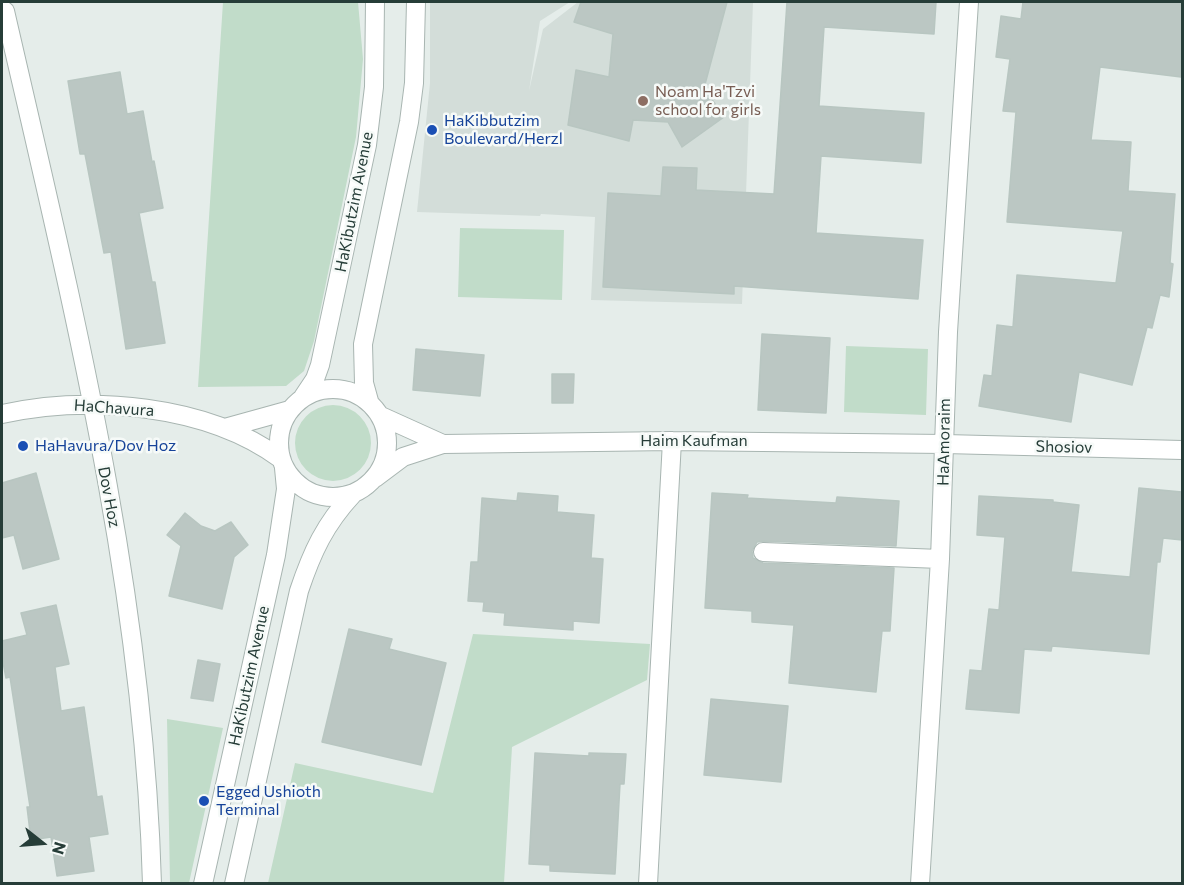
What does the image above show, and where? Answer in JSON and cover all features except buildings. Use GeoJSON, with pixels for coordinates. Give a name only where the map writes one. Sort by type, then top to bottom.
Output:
{"type":"FeatureCollection","features":[{"type":"Feature","properties":{"kind":"street","name":"HaKibutzim Avenue"},"geometry":{"type":"LineString","coordinates":[[303,397],[315,379],[320,365],[367,145],[374,87],[375,2]]}},
{"type":"Feature","properties":{"kind":"street"},"geometry":{"type":"LineString","coordinates":[[369,401],[364,383],[363,344],[409,122],[414,83],[416,2]]}},
{"type":"Feature","properties":{"kind":"street","name":"HaAmoraim"},"geometry":{"type":"LineString","coordinates":[[920,884],[940,559],[948,332],[969,2]]}},
{"type":"Feature","properties":{"kind":"street","name":"Dov Hoz"},"geometry":{"type":"LineString","coordinates":[[5,11],[81,344],[126,587],[147,772],[152,884]]}},
{"type":"Feature","properties":{"kind":"street"},"geometry":{"type":"LineString","coordinates":[[337,388],[353,392],[369,401],[381,416],[387,432],[388,448],[384,464],[375,478],[353,494],[326,497],[312,494],[300,486],[283,464],[279,442],[282,425],[290,410],[303,397],[320,390],[337,388]]}},
{"type":"Feature","properties":{"kind":"street","name":"HaChavura"},"geometry":{"type":"LineString","coordinates":[[2,414],[51,405],[92,404],[157,410],[241,434],[283,464]]}},
{"type":"Feature","properties":{"kind":"street"},"geometry":{"type":"LineString","coordinates":[[225,428],[290,410]]}},
{"type":"Feature","properties":{"kind":"street","name":"Haim Kaufman"},"geometry":{"type":"LineString","coordinates":[[381,416],[443,444]]}},
{"type":"Feature","properties":{"kind":"street"},"geometry":{"type":"LineString","coordinates":[[648,884],[672,441]]}},
{"type":"Feature","properties":{"kind":"street","name":"Haim Kaufman"},"geometry":{"type":"LineString","coordinates":[[375,478],[403,457],[443,444],[672,441],[945,444]]}},
{"type":"Feature","properties":{"kind":"street","name":"Shosiov"},"geometry":{"type":"LineString","coordinates":[[945,444],[1182,450]]}},
{"type":"Feature","properties":{"kind":"street","name":"HaKibutzim Avenue"},"geometry":{"type":"LineString","coordinates":[[203,884],[276,555],[286,489],[283,464]]}},
{"type":"Feature","properties":{"kind":"street","name":"HaKibutzim Avenue"},"geometry":{"type":"LineString","coordinates":[[234,884],[299,591],[307,566],[327,525],[353,494]]}},
{"type":"Feature","properties":{"kind":"street"},"geometry":{"type":"LineString","coordinates":[[763,552],[940,559]]}},
{"type":"Feature","properties":{"kind":"shaded area"},"geometry":{"type":"Polygon","coordinates":[[[430,2],[570,2],[540,21],[529,91],[543,29],[578,2],[753,2],[742,304],[591,300],[595,217],[417,212],[430,83],[430,2]]]}},
{"type":"Feature","properties":{"kind":"green space"},"geometry":{"type":"Polygon","coordinates":[[[223,2],[358,2],[363,59],[356,137],[314,341],[304,371],[286,386],[198,387],[223,2]]]}},
{"type":"Feature","properties":{"kind":"green space"},"geometry":{"type":"Polygon","coordinates":[[[460,228],[564,230],[562,300],[458,297],[460,228]]]}},
{"type":"Feature","properties":{"kind":"green space"},"geometry":{"type":"Polygon","coordinates":[[[846,346],[928,349],[926,415],[844,412],[846,346]]]}},
{"type":"Feature","properties":{"kind":"green space"},"geometry":{"type":"Polygon","coordinates":[[[333,405],[347,408],[360,416],[368,429],[371,443],[368,457],[360,470],[347,478],[333,481],[319,478],[306,470],[298,457],[295,443],[298,429],[306,416],[319,408],[333,405]]]}},
{"type":"Feature","properties":{"kind":"green space"},"geometry":{"type":"Polygon","coordinates":[[[473,634],[650,644],[647,680],[512,747],[504,883],[268,883],[295,763],[433,793],[473,634]]]}},
{"type":"Feature","properties":{"kind":"green space"},"geometry":{"type":"Polygon","coordinates":[[[167,719],[223,728],[189,883],[170,883],[167,719]]]}},
{"type":"Feature","properties":{"kind":"place","name":"Noam Ha'Tzvi school for girls"},"geometry":{"type":"Point","coordinates":[643,101]}},
{"type":"Feature","properties":{"kind":"place","name":"HaKibbutzim Boulevard/Herzl"},"geometry":{"type":"Point","coordinates":[432,130]}},
{"type":"Feature","properties":{"kind":"place","name":"HaHavura/Dov Hoz"},"geometry":{"type":"Point","coordinates":[23,446]}},
{"type":"Feature","properties":{"kind":"place","name":"Egged Ushioth Terminal"},"geometry":{"type":"Point","coordinates":[204,801]}}]}
